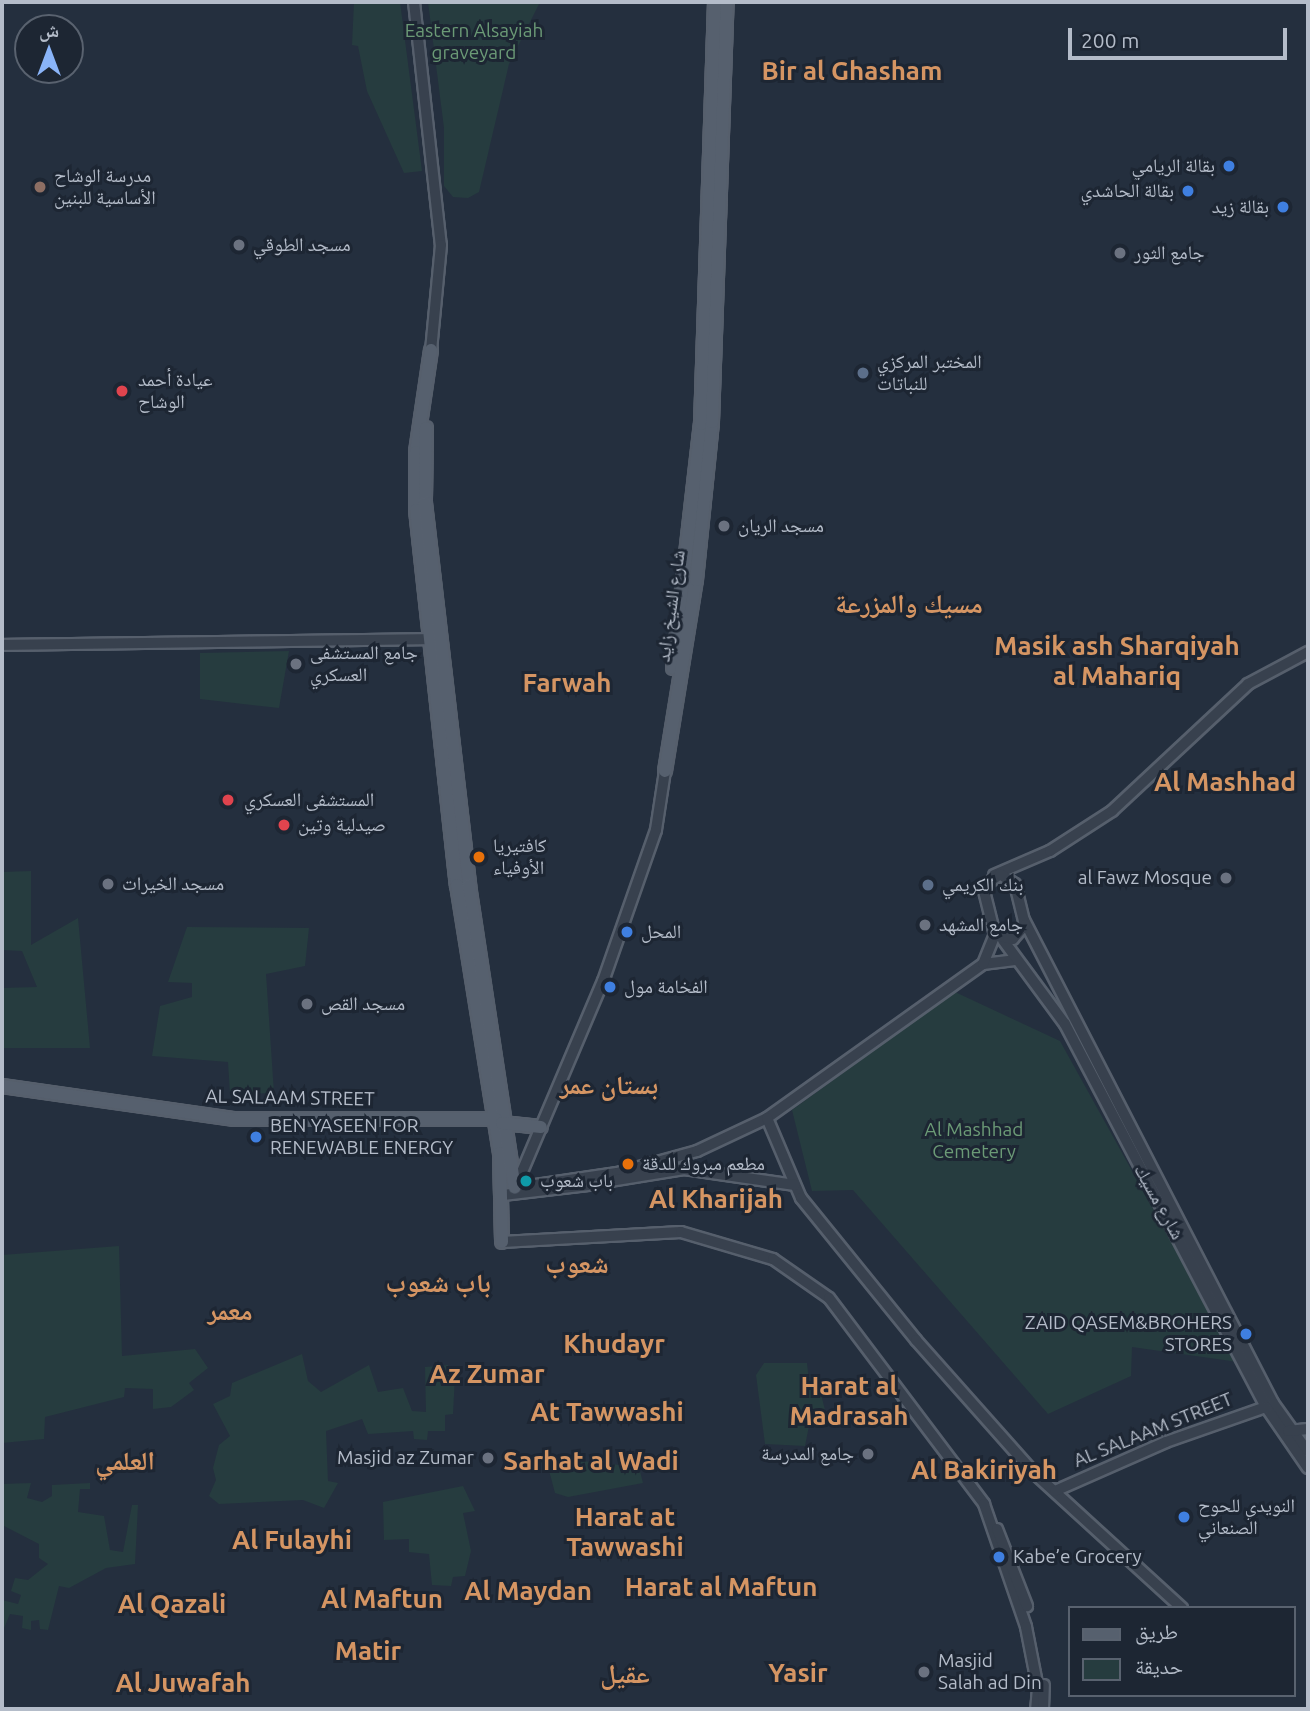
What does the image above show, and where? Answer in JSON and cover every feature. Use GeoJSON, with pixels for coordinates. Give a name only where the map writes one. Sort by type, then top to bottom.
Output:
{"type":"FeatureCollection","features":[{"type":"Feature","properties":{"kind":"main road"},"geometry":{"type":"LineString","coordinates":[[665,771],[664,728],[701,424],[715,2]]}},
{"type":"Feature","properties":{"kind":"main road","name":"شارع الشيخ زايد"},"geometry":{"type":"LineString","coordinates":[[665,771],[696,580],[712,422],[727,2]]}},
{"type":"Feature","properties":{"kind":"main road"},"geometry":{"type":"LineString","coordinates":[[431,350],[424,414],[416,452],[416,510],[457,885],[496,1119],[503,1195],[502,1242]]}},
{"type":"Feature","properties":{"kind":"main road"},"geometry":{"type":"LineString","coordinates":[[424,414],[425,502],[469,885],[508,1127],[514,1188]]}},
{"type":"Feature","properties":{"kind":"main road"},"geometry":{"type":"LineString","coordinates":[[2,1078],[114,1101]]}},
{"type":"Feature","properties":{"kind":"main road","name":"AL SALAAM STREET"},"geometry":{"type":"LineString","coordinates":[[2,1086],[235,1119],[496,1119]]}},
{"type":"Feature","properties":{"kind":"main road"},"geometry":{"type":"LineString","coordinates":[[496,1119],[508,1127],[541,1127]]}},
{"type":"Feature","properties":{"kind":"street"},"geometry":{"type":"LineString","coordinates":[[414,2],[441,245],[431,350]]}},
{"type":"Feature","properties":{"kind":"street"},"geometry":{"type":"LineString","coordinates":[[2,645],[98,646],[432,639]]}},
{"type":"Feature","properties":{"kind":"street"},"geometry":{"type":"LineString","coordinates":[[2,650],[60,646]]}},
{"type":"Feature","properties":{"kind":"street"},"geometry":{"type":"LineString","coordinates":[[994,875],[1027,862],[1112,811],[1248,684],[1308,652]]}},
{"type":"Feature","properties":{"kind":"street","name":"شارع الشيخ زايد"},"geometry":{"type":"LineString","coordinates":[[514,1188],[603,981],[652,842],[665,771]]}},
{"type":"Feature","properties":{"kind":"street"},"geometry":{"type":"LineString","coordinates":[[994,875],[1009,877],[1016,884],[1027,862]]}},
{"type":"Feature","properties":{"kind":"street","name":"شارع مسيك"},"geometry":{"type":"LineString","coordinates":[[994,875],[982,892],[999,937],[1065,1024],[1126,1131],[1287,1432]]}},
{"type":"Feature","properties":{"kind":"street","name":"شارع مسيك"},"geometry":{"type":"LineString","coordinates":[[1016,884],[1024,920],[1126,1131],[1266,1407],[1304,1448],[1308,1468]]}},
{"type":"Feature","properties":{"kind":"street"},"geometry":{"type":"LineString","coordinates":[[514,1188],[680,1158],[767,1118],[984,964],[999,937],[1021,936],[1024,920]]}},
{"type":"Feature","properties":{"kind":"street"},"geometry":{"type":"LineString","coordinates":[[984,964],[1017,960]]}},
{"type":"Feature","properties":{"kind":"street"},"geometry":{"type":"LineString","coordinates":[[767,1118],[795,1185],[916,1340],[1055,1492],[1180,1606]]}},
{"type":"Feature","properties":{"kind":"street"},"geometry":{"type":"LineString","coordinates":[[503,1195],[538,1194],[684,1169],[795,1185]]}},
{"type":"Feature","properties":{"kind":"street"},"geometry":{"type":"LineString","coordinates":[[502,1242],[655,1229],[707,1237],[773,1259],[829,1298],[971,1486],[1020,1577],[1044,1687],[1043,1709]]}},
{"type":"Feature","properties":{"kind":"street","name":"AL SALAAM STREET"},"geometry":{"type":"LineString","coordinates":[[1055,1492],[1154,1447],[1266,1407]]}},
{"type":"Feature","properties":{"kind":"street"},"geometry":{"type":"LineString","coordinates":[[1287,1432],[1308,1429]]}},
{"type":"Feature","properties":{"kind":"street"},"geometry":{"type":"LineString","coordinates":[[990,1521],[1026,1626],[1038,1688],[1036,1709]]}},
{"type":"Feature","properties":{"kind":"green space"},"geometry":{"type":"Polygon","coordinates":[[[354,2],[400,2],[422,171],[404,173],[367,91],[358,46],[352,45],[354,2]]]}},
{"type":"Feature","properties":{"kind":"green space","name":"Eastern Alsayiah graveyard"},"geometry":{"type":"Polygon","coordinates":[[[428,2],[540,2],[509,64],[479,192],[468,198],[453,197],[444,186],[444,128],[428,2]]]}},
{"type":"Feature","properties":{"kind":"green space"},"geometry":{"type":"Polygon","coordinates":[[[289,651],[279,708],[200,699],[200,653],[289,651]]]}},
{"type":"Feature","properties":{"kind":"green space"},"geometry":{"type":"Polygon","coordinates":[[[31,871],[31,945],[78,918],[90,1048],[2,1048],[2,988],[37,987],[22,951],[2,950],[2,872],[31,871]]]}},
{"type":"Feature","properties":{"kind":"green space"},"geometry":{"type":"Polygon","coordinates":[[[187,927],[309,928],[305,966],[266,974],[274,1093],[230,1094],[228,1062],[152,1056],[160,1006],[192,997],[192,983],[168,982],[187,927]]]}},
{"type":"Feature","properties":{"kind":"green space","name":"Al Mashhad Cemetery"},"geometry":{"type":"Polygon","coordinates":[[[955,992],[1060,1041],[1238,1362],[1132,1347],[1131,1376],[1048,1414],[853,1190],[812,1191],[792,1110],[955,992]]]}},
{"type":"Feature","properties":{"kind":"green space"},"geometry":{"type":"Polygon","coordinates":[[[119,1246],[122,1356],[195,1349],[208,1368],[189,1383],[194,1390],[171,1407],[153,1409],[153,1389],[125,1388],[124,1397],[45,1417],[44,1439],[2,1443],[2,1255],[119,1246]]]}},
{"type":"Feature","properties":{"kind":"green space"},"geometry":{"type":"Polygon","coordinates":[[[302,1354],[308,1381],[321,1392],[369,1365],[378,1392],[403,1388],[412,1411],[426,1412],[425,1367],[448,1365],[448,1374],[455,1376],[453,1414],[445,1415],[445,1431],[428,1431],[427,1440],[414,1439],[413,1431],[368,1434],[362,1419],[326,1431],[328,1481],[338,1483],[324,1508],[303,1500],[219,1504],[209,1496],[216,1480],[213,1468],[219,1445],[230,1436],[213,1404],[230,1396],[232,1383],[302,1354]]]}},
{"type":"Feature","properties":{"kind":"green space"},"geometry":{"type":"Polygon","coordinates":[[[764,1363],[807,1363],[809,1382],[818,1382],[827,1418],[810,1421],[805,1446],[765,1444],[756,1375],[764,1363]]]}},
{"type":"Feature","properties":{"kind":"green space"},"geometry":{"type":"Polygon","coordinates":[[[563,1459],[639,1467],[643,1483],[568,1497],[555,1493],[547,1463],[563,1459]]]}},
{"type":"Feature","properties":{"kind":"green space"},"geometry":{"type":"Polygon","coordinates":[[[31,1483],[27,1498],[42,1502],[52,1496],[52,1485],[90,1483],[90,1489],[80,1489],[78,1512],[104,1516],[110,1550],[123,1552],[132,1505],[138,1505],[135,1564],[106,1568],[69,1588],[59,1586],[48,1630],[40,1629],[39,1620],[31,1621],[31,1630],[22,1628],[23,1616],[10,1614],[2,1633],[2,1600],[18,1604],[21,1595],[11,1591],[15,1578],[28,1580],[48,1564],[39,1558],[39,1544],[2,1525],[2,1484],[31,1483]]]}},
{"type":"Feature","properties":{"kind":"green space"},"geometry":{"type":"Polygon","coordinates":[[[463,1486],[475,1511],[463,1513],[471,1551],[465,1576],[453,1577],[451,1586],[432,1585],[429,1554],[409,1552],[409,1539],[384,1540],[383,1502],[463,1486]]]}},
{"type":"Feature","properties":{"kind":"place","name":"بقالة الريامي"},"geometry":{"type":"Point","coordinates":[1229,166]}},
{"type":"Feature","properties":{"kind":"place","name":"مدرسة الوشاح الأساسية للبنين"},"geometry":{"type":"Point","coordinates":[40,187]}},
{"type":"Feature","properties":{"kind":"place","name":"بقالة الحاشدي"},"geometry":{"type":"Point","coordinates":[1188,191]}},
{"type":"Feature","properties":{"kind":"place","name":"بقالة زيد"},"geometry":{"type":"Point","coordinates":[1283,207]}},
{"type":"Feature","properties":{"kind":"place","name":"مسجد الطوقي"},"geometry":{"type":"Point","coordinates":[239,245]}},
{"type":"Feature","properties":{"kind":"place","name":"جامع الثور"},"geometry":{"type":"Point","coordinates":[1120,253]}},
{"type":"Feature","properties":{"kind":"place","name":"المختبر المركزي للنباتات"},"geometry":{"type":"Point","coordinates":[863,373]}},
{"type":"Feature","properties":{"kind":"place","name":"عيادة أحمد الوشاح"},"geometry":{"type":"Point","coordinates":[122,391]}},
{"type":"Feature","properties":{"kind":"place","name":"مسجد الريان"},"geometry":{"type":"Point","coordinates":[724,526]}},
{"type":"Feature","properties":{"kind":"place","name":"جامع المستشفى العسكري"},"geometry":{"type":"Point","coordinates":[296,664]}},
{"type":"Feature","properties":{"kind":"place","name":"المستشفى العسكري"},"geometry":{"type":"Point","coordinates":[228,800]}},
{"type":"Feature","properties":{"kind":"place","name":"صيدلية وتين"},"geometry":{"type":"Point","coordinates":[284,825]}},
{"type":"Feature","properties":{"kind":"place","name":"كافتيريا الأوفياء"},"geometry":{"type":"Point","coordinates":[479,857]}},
{"type":"Feature","properties":{"kind":"place","name":"al Fawz Mosque"},"geometry":{"type":"Point","coordinates":[1226,878]}},
{"type":"Feature","properties":{"kind":"place","name":"مسجد الخيرات"},"geometry":{"type":"Point","coordinates":[108,884]}},
{"type":"Feature","properties":{"kind":"place","name":"بنك الكريمي"},"geometry":{"type":"Point","coordinates":[928,885]}},
{"type":"Feature","properties":{"kind":"place","name":"جامع المشهد"},"geometry":{"type":"Point","coordinates":[925,925]}},
{"type":"Feature","properties":{"kind":"place","name":"المحل"},"geometry":{"type":"Point","coordinates":[627,932]}},
{"type":"Feature","properties":{"kind":"place","name":"الفخامة مول"},"geometry":{"type":"Point","coordinates":[610,987]}},
{"type":"Feature","properties":{"kind":"place","name":"مسجد القص"},"geometry":{"type":"Point","coordinates":[307,1004]}},
{"type":"Feature","properties":{"kind":"place","name":"BEN YASEEN FOR RENEWABLE ENERGY"},"geometry":{"type":"Point","coordinates":[256,1137]}},
{"type":"Feature","properties":{"kind":"place","name":"مطعم مبروك للدقة"},"geometry":{"type":"Point","coordinates":[628,1164]}},
{"type":"Feature","properties":{"kind":"place","name":"باب شعوب"},"geometry":{"type":"Point","coordinates":[526,1181]}},
{"type":"Feature","properties":{"kind":"place","name":"ZAID QASEM&BROHERS STORES"},"geometry":{"type":"Point","coordinates":[1246,1334]}},
{"type":"Feature","properties":{"kind":"place","name":"جامع المدرسة"},"geometry":{"type":"Point","coordinates":[868,1454]}},
{"type":"Feature","properties":{"kind":"place","name":"Masjid az Zumar"},"geometry":{"type":"Point","coordinates":[488,1458]}},
{"type":"Feature","properties":{"kind":"place","name":"النويدي للحوح الصنعاني"},"geometry":{"type":"Point","coordinates":[1184,1517]}},
{"type":"Feature","properties":{"kind":"place","name":"Kabe’e Grocery"},"geometry":{"type":"Point","coordinates":[999,1557]}},
{"type":"Feature","properties":{"kind":"place","name":"Masjid Salah ad Din"},"geometry":{"type":"Point","coordinates":[924,1672]}},
{"type":"Feature","properties":{"kind":"district","name":"Bir al Ghasham"},"geometry":{"type":"Point","coordinates":[852,71]}},
{"type":"Feature","properties":{"kind":"district","name":"مسيك والمزرعة"},"geometry":{"type":"Point","coordinates":[909,604]}},
{"type":"Feature","properties":{"kind":"district","name":"Masik ash Sharqiyah al Mahariq"},"geometry":{"type":"Point","coordinates":[1117,661]}},
{"type":"Feature","properties":{"kind":"district","name":"Farwah"},"geometry":{"type":"Point","coordinates":[567,683]}},
{"type":"Feature","properties":{"kind":"district","name":"Al Mashhad"},"geometry":{"type":"Point","coordinates":[1225,782]}},
{"type":"Feature","properties":{"kind":"district","name":"بستان عمر"},"geometry":{"type":"Point","coordinates":[609,1085]}},
{"type":"Feature","properties":{"kind":"district","name":"Al Kharijah"},"geometry":{"type":"Point","coordinates":[716,1199]}},
{"type":"Feature","properties":{"kind":"district","name":"شعوب"},"geometry":{"type":"Point","coordinates":[577,1264]}},
{"type":"Feature","properties":{"kind":"district","name":"باب شعوب"},"geometry":{"type":"Point","coordinates":[438,1283]}},
{"type":"Feature","properties":{"kind":"district","name":"معمر"},"geometry":{"type":"Point","coordinates":[230,1311]}},
{"type":"Feature","properties":{"kind":"district","name":"Khudayr"},"geometry":{"type":"Point","coordinates":[614,1344]}},
{"type":"Feature","properties":{"kind":"district","name":"Az Zumar"},"geometry":{"type":"Point","coordinates":[487,1374]}},
{"type":"Feature","properties":{"kind":"district","name":"Harat al Madrasah"},"geometry":{"type":"Point","coordinates":[849,1401]}},
{"type":"Feature","properties":{"kind":"district","name":"At Tawwashi"},"geometry":{"type":"Point","coordinates":[607,1412]}},
{"type":"Feature","properties":{"kind":"district","name":"العلمي"},"geometry":{"type":"Point","coordinates":[125,1461]}},
{"type":"Feature","properties":{"kind":"district","name":"Sarhat al Wadi"},"geometry":{"type":"Point","coordinates":[591,1461]}},
{"type":"Feature","properties":{"kind":"district","name":"Al Bakiriyah"},"geometry":{"type":"Point","coordinates":[984,1470]}},
{"type":"Feature","properties":{"kind":"district","name":"Harat at Tawwashi"},"geometry":{"type":"Point","coordinates":[625,1532]}},
{"type":"Feature","properties":{"kind":"district","name":"Al Fulayhi"},"geometry":{"type":"Point","coordinates":[292,1540]}},
{"type":"Feature","properties":{"kind":"district","name":"Harat al Maftun"},"geometry":{"type":"Point","coordinates":[721,1587]}},
{"type":"Feature","properties":{"kind":"district","name":"Al Maydan"},"geometry":{"type":"Point","coordinates":[528,1591]}},
{"type":"Feature","properties":{"kind":"district","name":"Al Maftun"},"geometry":{"type":"Point","coordinates":[382,1599]}},
{"type":"Feature","properties":{"kind":"district","name":"Al Qazali"},"geometry":{"type":"Point","coordinates":[172,1604]}},
{"type":"Feature","properties":{"kind":"district","name":"Matir"},"geometry":{"type":"Point","coordinates":[368,1651]}},
{"type":"Feature","properties":{"kind":"district","name":"Yasir"},"geometry":{"type":"Point","coordinates":[798,1673]}},
{"type":"Feature","properties":{"kind":"district","name":"عقيل"},"geometry":{"type":"Point","coordinates":[625,1674]}},
{"type":"Feature","properties":{"kind":"district","name":"Al Juwafah"},"geometry":{"type":"Point","coordinates":[183,1683]}}]}
